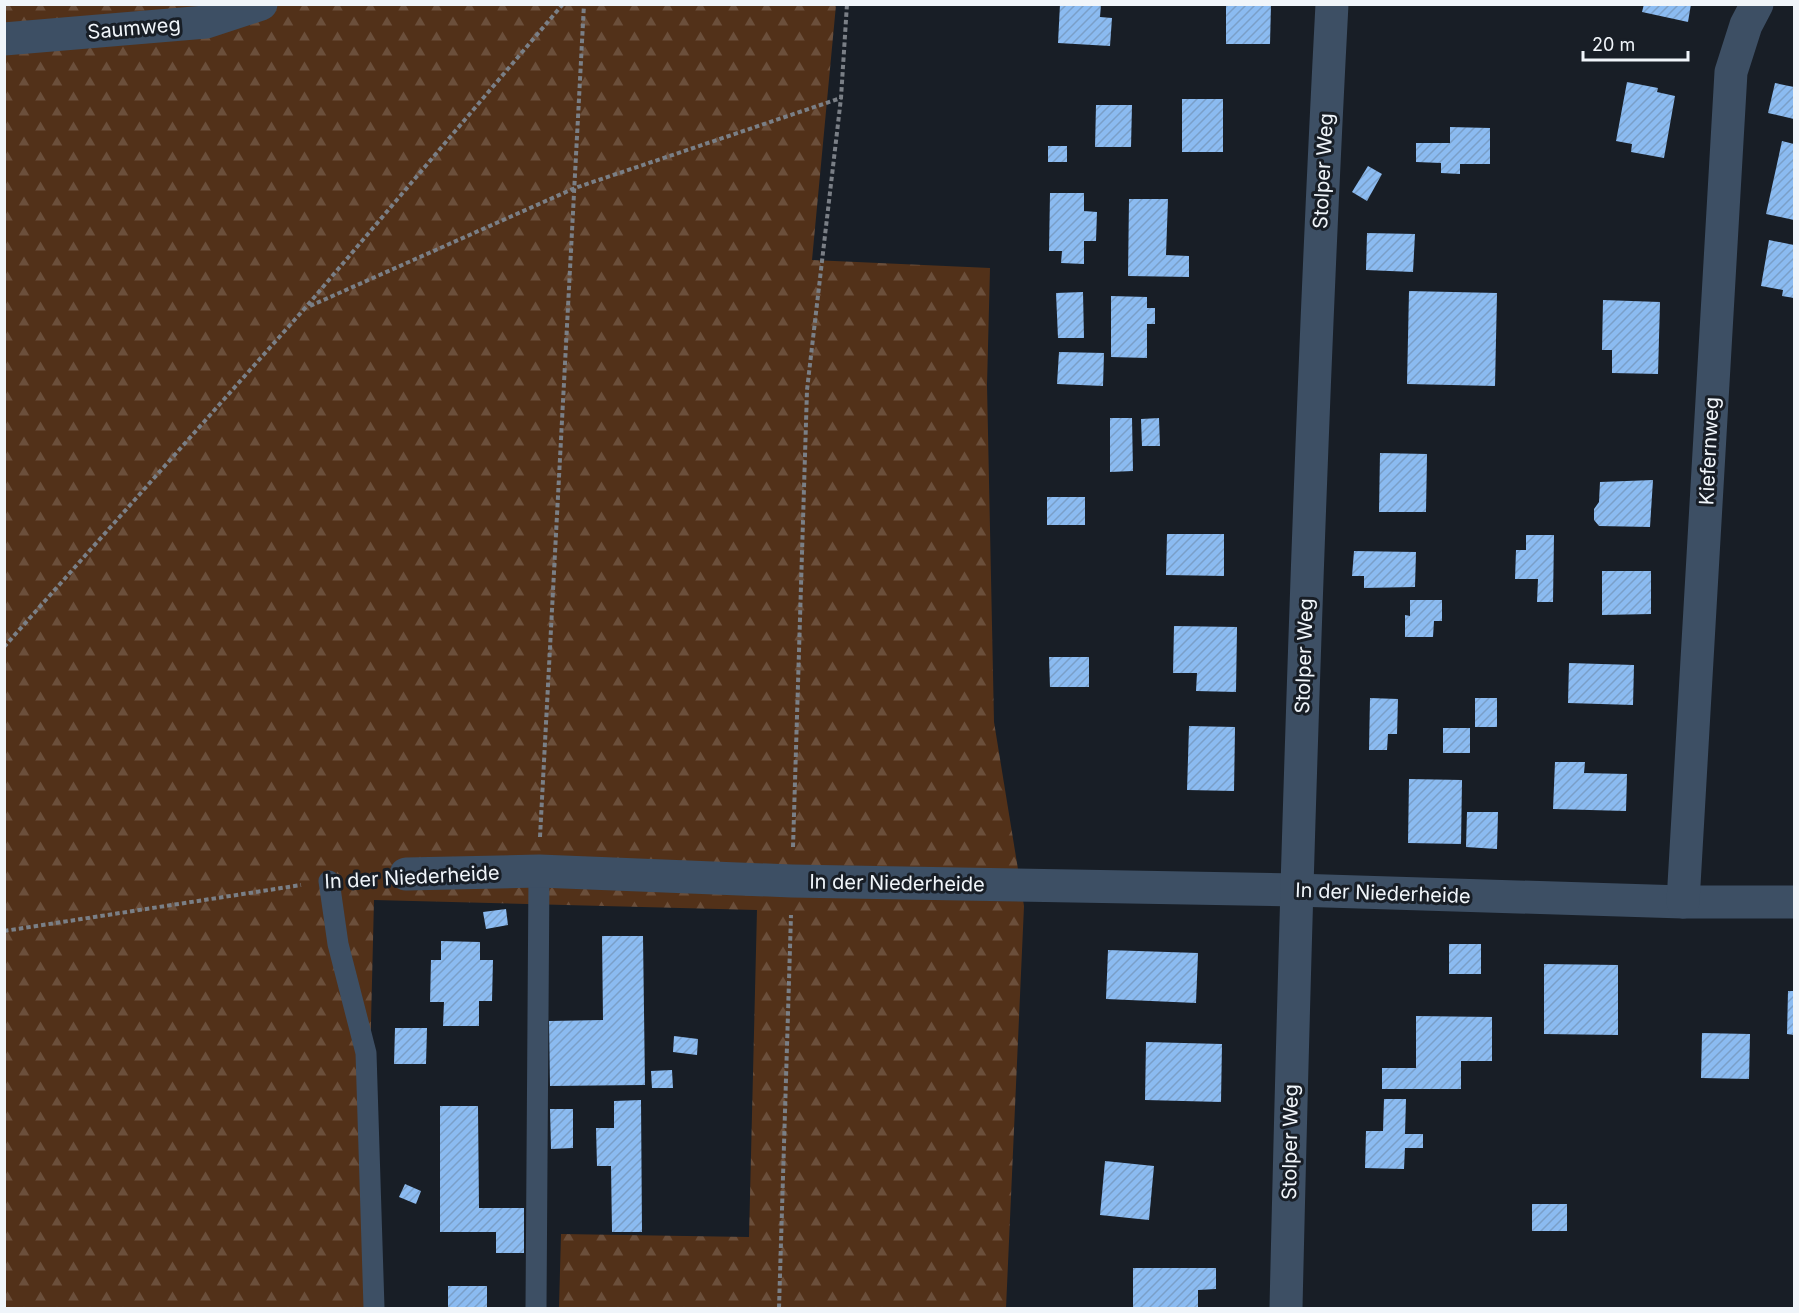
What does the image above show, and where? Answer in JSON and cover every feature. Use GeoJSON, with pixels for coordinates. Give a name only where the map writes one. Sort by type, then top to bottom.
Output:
{"type":"FeatureCollection","features":[{"type":"Feature","properties":{"kind":"street","name":"Saumweg"},"geometry":{"type":"LineString","coordinates":[[4,39],[206,22],[261,4]]}},
{"type":"Feature","properties":{"kind":"street","name":"Stolper Weg"},"geometry":{"type":"LineString","coordinates":[[1286,1308],[1295,890],[1318,279],[1332,4]]}},
{"type":"Feature","properties":{"kind":"street","name":"Kiefernweg"},"geometry":{"type":"LineString","coordinates":[[1683,902],[1731,72],[1746,25],[1757,4]]}},
{"type":"Feature","properties":{"kind":"street","name":"In der Niederheide"},"geometry":{"type":"LineString","coordinates":[[406,874],[539,871],[792,881],[1295,890],[1683,902],[1794,902]]}},
{"type":"Feature","properties":{"kind":"lane"},"geometry":{"type":"LineString","coordinates":[[536,1308],[539,871]]}},
{"type":"Feature","properties":{"kind":"lane"},"geometry":{"type":"LineString","coordinates":[[329,881],[338,944],[366,1053],[374,1308]]}},
{"type":"Feature","properties":{"kind":"path"},"geometry":{"type":"LineString","coordinates":[[4,646],[306,307],[563,4]]}},
{"type":"Feature","properties":{"kind":"path"},"geometry":{"type":"LineString","coordinates":[[539,871],[584,4]]}},
{"type":"Feature","properties":{"kind":"path"},"geometry":{"type":"LineString","coordinates":[[779,1308],[807,390],[841,98],[847,4]]}},
{"type":"Feature","properties":{"kind":"path"},"geometry":{"type":"LineString","coordinates":[[306,307],[576,188],[841,98]]}},
{"type":"Feature","properties":{"kind":"path","name":"In der Niederheide"},"geometry":{"type":"LineString","coordinates":[[4,931],[329,881],[406,874]]}},
{"type":"Feature","properties":{"kind":"green space"},"geometry":{"type":"Polygon","coordinates":[[[5,5],[836,5],[812,260],[990,268],[987,385],[994,722],[1024,906],[1006,1308],[559,1308],[561,1234],[749,1237],[757,910],[374,900],[364,1308],[5,1308],[5,5]]]}},
{"type":"Feature","properties":{"kind":"building"},"geometry":{"type":"Polygon","coordinates":[[[1060,4],[1101,4],[1100,17],[1112,18],[1110,46],[1058,43],[1060,4]]]}},
{"type":"Feature","properties":{"kind":"building"},"geometry":{"type":"Polygon","coordinates":[[[1226,4],[1271,4],[1270,44],[1226,44],[1226,4]]]}},
{"type":"Feature","properties":{"kind":"building"},"geometry":{"type":"Polygon","coordinates":[[[1644,4],[1691,4],[1688,22],[1642,12],[1644,4]]]}},
{"type":"Feature","properties":{"kind":"building"},"geometry":{"type":"Polygon","coordinates":[[[1627,82],[1658,88],[1657,92],[1675,96],[1664,158],[1631,152],[1632,144],[1616,141],[1627,82]]]}},
{"type":"Feature","properties":{"kind":"building"},"geometry":{"type":"Polygon","coordinates":[[[1775,83],[1794,87],[1794,119],[1768,113],[1775,83]]]}},
{"type":"Feature","properties":{"kind":"building"},"geometry":{"type":"Polygon","coordinates":[[[1182,99],[1223,99],[1223,152],[1182,152],[1182,99]]]}},
{"type":"Feature","properties":{"kind":"building"},"geometry":{"type":"Polygon","coordinates":[[[1096,105],[1132,105],[1131,147],[1095,147],[1096,105]]]}},
{"type":"Feature","properties":{"kind":"building"},"geometry":{"type":"Polygon","coordinates":[[[1450,127],[1490,128],[1490,164],[1460,164],[1460,174],[1441,173],[1441,163],[1416,162],[1416,143],[1450,143],[1450,127]]]}},
{"type":"Feature","properties":{"kind":"building"},"geometry":{"type":"Polygon","coordinates":[[[1782,141],[1794,144],[1794,220],[1766,214],[1782,141]]]}},
{"type":"Feature","properties":{"kind":"building"},"geometry":{"type":"Polygon","coordinates":[[[1048,146],[1067,146],[1067,162],[1048,162],[1048,146]]]}},
{"type":"Feature","properties":{"kind":"building"},"geometry":{"type":"Polygon","coordinates":[[[1368,166],[1382,174],[1367,201],[1352,192],[1368,166]]]}},
{"type":"Feature","properties":{"kind":"building"},"geometry":{"type":"Polygon","coordinates":[[[1050,193],[1084,193],[1084,211],[1097,212],[1096,241],[1084,241],[1084,264],[1061,263],[1062,251],[1049,251],[1050,193]]]}},
{"type":"Feature","properties":{"kind":"building"},"geometry":{"type":"Polygon","coordinates":[[[1129,199],[1168,199],[1166,255],[1189,256],[1189,277],[1128,276],[1129,199]]]}},
{"type":"Feature","properties":{"kind":"building"},"geometry":{"type":"Polygon","coordinates":[[[1367,233],[1415,234],[1413,272],[1366,270],[1367,233]]]}},
{"type":"Feature","properties":{"kind":"building"},"geometry":{"type":"Polygon","coordinates":[[[1769,240],[1794,245],[1794,298],[1782,296],[1783,290],[1761,286],[1769,240]]]}},
{"type":"Feature","properties":{"kind":"building"},"geometry":{"type":"Polygon","coordinates":[[[1409,291],[1497,293],[1495,386],[1407,384],[1409,291]]]}},
{"type":"Feature","properties":{"kind":"building"},"geometry":{"type":"Polygon","coordinates":[[[1083,292],[1084,338],[1058,338],[1056,293],[1083,292]]]}},
{"type":"Feature","properties":{"kind":"building"},"geometry":{"type":"Polygon","coordinates":[[[1111,296],[1147,297],[1147,308],[1155,308],[1155,324],[1147,324],[1147,358],[1111,357],[1111,296]]]}},
{"type":"Feature","properties":{"kind":"building"},"geometry":{"type":"Polygon","coordinates":[[[1603,300],[1660,302],[1658,374],[1612,373],[1612,350],[1602,350],[1603,300]]]}},
{"type":"Feature","properties":{"kind":"building"},"geometry":{"type":"Polygon","coordinates":[[[1059,352],[1104,353],[1103,386],[1057,384],[1059,352]]]}},
{"type":"Feature","properties":{"kind":"building"},"geometry":{"type":"Polygon","coordinates":[[[1110,418],[1132,418],[1133,471],[1110,472],[1110,418]]]}},
{"type":"Feature","properties":{"kind":"building"},"geometry":{"type":"Polygon","coordinates":[[[1159,418],[1160,446],[1142,446],[1141,419],[1159,418]]]}},
{"type":"Feature","properties":{"kind":"building"},"geometry":{"type":"Polygon","coordinates":[[[1380,453],[1427,454],[1426,512],[1379,512],[1380,453]]]}},
{"type":"Feature","properties":{"kind":"building"},"geometry":{"type":"Polygon","coordinates":[[[1653,480],[1650,527],[1599,526],[1594,520],[1594,509],[1599,502],[1600,482],[1653,480]]]}},
{"type":"Feature","properties":{"kind":"building"},"geometry":{"type":"Polygon","coordinates":[[[1047,497],[1085,497],[1085,525],[1047,525],[1047,497]]]}},
{"type":"Feature","properties":{"kind":"building"},"geometry":{"type":"Polygon","coordinates":[[[1167,534],[1224,534],[1224,576],[1166,575],[1167,534]]]}},
{"type":"Feature","properties":{"kind":"building"},"geometry":{"type":"Polygon","coordinates":[[[1526,535],[1554,535],[1553,602],[1537,602],[1538,579],[1515,579],[1516,550],[1526,550],[1526,535]]]}},
{"type":"Feature","properties":{"kind":"building"},"geometry":{"type":"Polygon","coordinates":[[[1354,551],[1416,552],[1415,587],[1364,588],[1364,576],[1352,576],[1354,551]]]}},
{"type":"Feature","properties":{"kind":"building"},"geometry":{"type":"Polygon","coordinates":[[[1602,571],[1651,571],[1651,614],[1602,615],[1602,571]]]}},
{"type":"Feature","properties":{"kind":"building"},"geometry":{"type":"Polygon","coordinates":[[[1410,600],[1442,600],[1442,621],[1434,621],[1433,637],[1405,637],[1405,615],[1410,616],[1410,600]]]}},
{"type":"Feature","properties":{"kind":"building"},"geometry":{"type":"Polygon","coordinates":[[[1174,626],[1237,627],[1236,692],[1196,691],[1197,673],[1173,673],[1174,626]]]}},
{"type":"Feature","properties":{"kind":"building"},"geometry":{"type":"Polygon","coordinates":[[[1049,657],[1089,657],[1089,687],[1050,687],[1049,657]]]}},
{"type":"Feature","properties":{"kind":"building"},"geometry":{"type":"Polygon","coordinates":[[[1569,663],[1634,665],[1633,705],[1568,703],[1569,663]]]}},
{"type":"Feature","properties":{"kind":"building"},"geometry":{"type":"Polygon","coordinates":[[[1370,698],[1398,699],[1397,734],[1388,734],[1387,750],[1369,750],[1370,698]]]}},
{"type":"Feature","properties":{"kind":"building"},"geometry":{"type":"Polygon","coordinates":[[[1475,698],[1497,698],[1497,727],[1475,727],[1475,698]]]}},
{"type":"Feature","properties":{"kind":"building"},"geometry":{"type":"Polygon","coordinates":[[[1189,726],[1235,727],[1234,791],[1187,790],[1189,726]]]}},
{"type":"Feature","properties":{"kind":"building"},"geometry":{"type":"Polygon","coordinates":[[[1443,728],[1470,728],[1470,753],[1443,753],[1443,728]]]}},
{"type":"Feature","properties":{"kind":"building"},"geometry":{"type":"Polygon","coordinates":[[[1555,762],[1585,762],[1584,773],[1627,774],[1626,811],[1553,809],[1555,762]]]}},
{"type":"Feature","properties":{"kind":"building"},"geometry":{"type":"Polygon","coordinates":[[[1409,779],[1462,780],[1461,844],[1408,843],[1409,779]]]}},
{"type":"Feature","properties":{"kind":"building"},"geometry":{"type":"Polygon","coordinates":[[[1467,812],[1498,812],[1497,849],[1466,847],[1467,812]]]}},
{"type":"Feature","properties":{"kind":"building"},"geometry":{"type":"Polygon","coordinates":[[[506,909],[508,925],[486,929],[483,912],[506,909]]]}},
{"type":"Feature","properties":{"kind":"building"},"geometry":{"type":"Polygon","coordinates":[[[602,936],[643,936],[645,1085],[550,1086],[549,1021],[603,1020],[602,936]]]}},
{"type":"Feature","properties":{"kind":"building"},"geometry":{"type":"Polygon","coordinates":[[[441,941],[480,942],[480,960],[493,960],[492,1001],[479,1001],[479,1026],[443,1026],[444,1002],[430,1002],[431,960],[441,960],[441,941]]]}},
{"type":"Feature","properties":{"kind":"building"},"geometry":{"type":"Polygon","coordinates":[[[1449,944],[1481,944],[1481,974],[1449,974],[1449,944]]]}},
{"type":"Feature","properties":{"kind":"building"},"geometry":{"type":"Polygon","coordinates":[[[1108,950],[1198,953],[1196,1003],[1106,999],[1108,950]]]}},
{"type":"Feature","properties":{"kind":"building"},"geometry":{"type":"Polygon","coordinates":[[[1544,964],[1618,965],[1618,1035],[1544,1034],[1544,964]]]}},
{"type":"Feature","properties":{"kind":"building"},"geometry":{"type":"Polygon","coordinates":[[[1788,991],[1794,991],[1794,1035],[1787,1034],[1788,991]]]}},
{"type":"Feature","properties":{"kind":"building"},"geometry":{"type":"Polygon","coordinates":[[[1416,1016],[1492,1017],[1492,1061],[1461,1061],[1461,1089],[1382,1089],[1382,1068],[1416,1068],[1416,1016]]]}},
{"type":"Feature","properties":{"kind":"building"},"geometry":{"type":"Polygon","coordinates":[[[395,1028],[427,1028],[426,1064],[394,1064],[395,1028]]]}},
{"type":"Feature","properties":{"kind":"building"},"geometry":{"type":"Polygon","coordinates":[[[1702,1033],[1750,1034],[1749,1079],[1701,1078],[1702,1033]]]}},
{"type":"Feature","properties":{"kind":"building"},"geometry":{"type":"Polygon","coordinates":[[[674,1036],[698,1039],[697,1055],[673,1052],[674,1036]]]}},
{"type":"Feature","properties":{"kind":"building"},"geometry":{"type":"Polygon","coordinates":[[[1146,1042],[1222,1044],[1221,1102],[1145,1100],[1146,1042]]]}},
{"type":"Feature","properties":{"kind":"building"},"geometry":{"type":"Polygon","coordinates":[[[672,1070],[673,1088],[652,1088],[651,1071],[672,1070]]]}},
{"type":"Feature","properties":{"kind":"building"},"geometry":{"type":"Polygon","coordinates":[[[1384,1099],[1406,1099],[1405,1134],[1423,1134],[1423,1148],[1405,1148],[1404,1169],[1365,1168],[1366,1131],[1383,1131],[1384,1099]]]}},
{"type":"Feature","properties":{"kind":"building"},"geometry":{"type":"Polygon","coordinates":[[[641,1100],[642,1232],[612,1232],[611,1166],[597,1166],[596,1128],[614,1128],[614,1101],[641,1100]]]}},
{"type":"Feature","properties":{"kind":"building"},"geometry":{"type":"Polygon","coordinates":[[[440,1106],[478,1106],[479,1208],[524,1208],[524,1253],[496,1253],[496,1232],[440,1232],[440,1106]]]}},
{"type":"Feature","properties":{"kind":"building"},"geometry":{"type":"Polygon","coordinates":[[[550,1109],[573,1109],[573,1148],[551,1149],[550,1109]]]}},
{"type":"Feature","properties":{"kind":"building"},"geometry":{"type":"Polygon","coordinates":[[[1105,1161],[1154,1166],[1149,1220],[1100,1215],[1105,1161]]]}},
{"type":"Feature","properties":{"kind":"building"},"geometry":{"type":"Polygon","coordinates":[[[405,1184],[421,1191],[416,1204],[399,1197],[405,1184]]]}},
{"type":"Feature","properties":{"kind":"building"},"geometry":{"type":"Polygon","coordinates":[[[1532,1204],[1567,1204],[1567,1231],[1532,1231],[1532,1204]]]}},
{"type":"Feature","properties":{"kind":"building"},"geometry":{"type":"Polygon","coordinates":[[[1133,1268],[1216,1268],[1216,1289],[1198,1290],[1198,1308],[1133,1308],[1133,1268]]]}},
{"type":"Feature","properties":{"kind":"building"},"geometry":{"type":"Polygon","coordinates":[[[448,1286],[487,1286],[487,1308],[448,1308],[448,1286]]]}}]}
